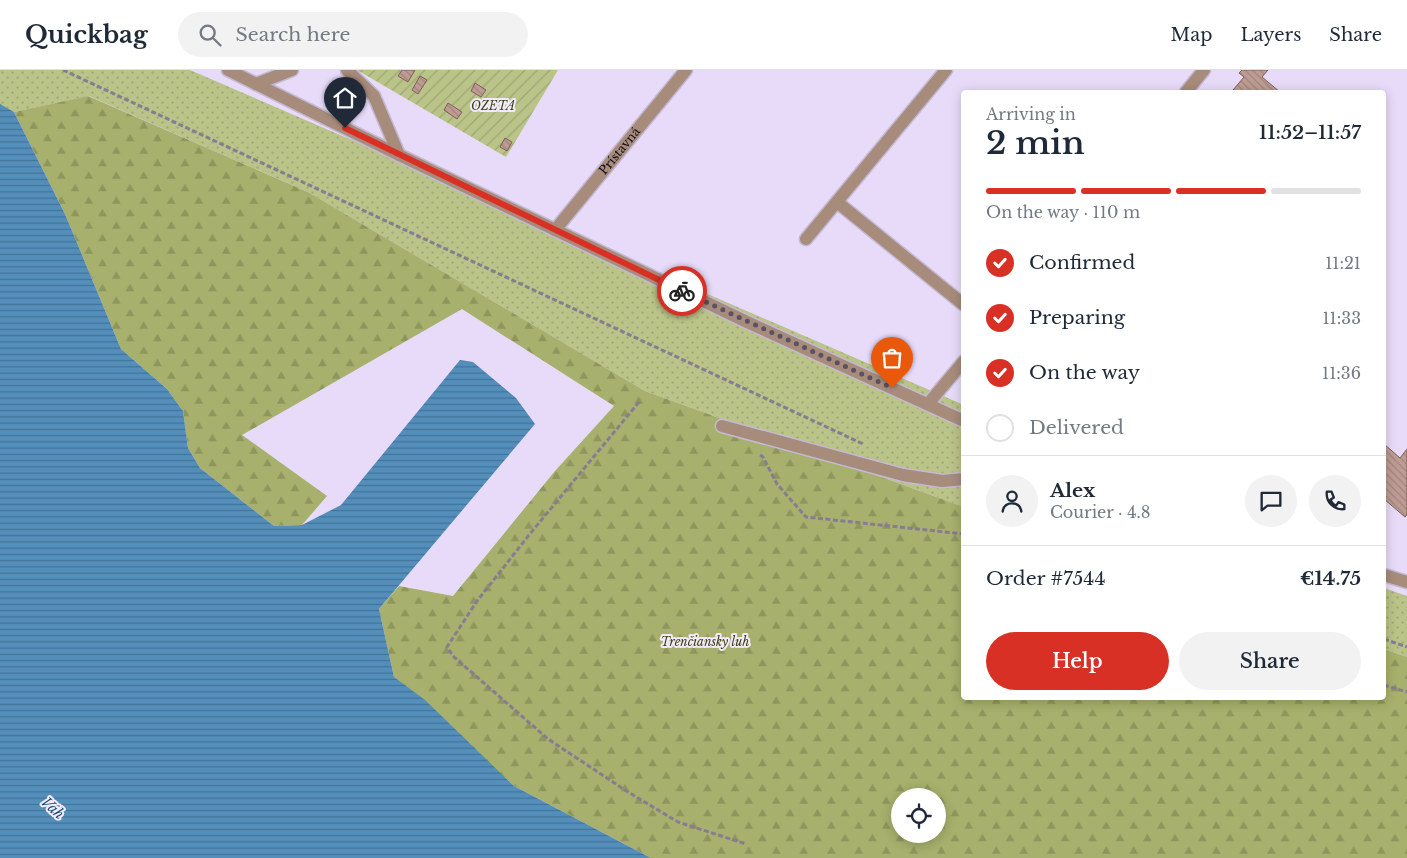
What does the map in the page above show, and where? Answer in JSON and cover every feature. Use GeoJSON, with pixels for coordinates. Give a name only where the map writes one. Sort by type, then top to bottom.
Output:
{"type":"FeatureCollection","features":[{"type":"Feature","properties":{"kind":"street"},"geometry":{"type":"LineString","coordinates":[[228,70],[399,155],[747,322],[961,419]]}},
{"type":"Feature","properties":{"kind":"street"},"geometry":{"type":"LineString","coordinates":[[256,84],[292,70]]}},
{"type":"Feature","properties":{"kind":"street"},"geometry":{"type":"LineString","coordinates":[[347,70],[374,96],[399,155]]}},
{"type":"Feature","properties":{"kind":"street","name":"Prístavná"},"geometry":{"type":"LineString","coordinates":[[555,230],[686,70]]}},
{"type":"Feature","properties":{"kind":"street"},"geometry":{"type":"LineString","coordinates":[[806,239],[946,70]]}},
{"type":"Feature","properties":{"kind":"street"},"geometry":{"type":"LineString","coordinates":[[1188,90],[1204,70]]}},
{"type":"Feature","properties":{"kind":"street"},"geometry":{"type":"LineString","coordinates":[[837,202],[961,303]]}},
{"type":"Feature","properties":{"kind":"street"},"geometry":{"type":"LineString","coordinates":[[928,404],[961,365]]}},
{"type":"Feature","properties":{"kind":"street"},"geometry":{"type":"LineString","coordinates":[[722,426],[903,475],[942,481],[961,479]]}},
{"type":"Feature","properties":{"kind":"street"},"geometry":{"type":"LineString","coordinates":[[1386,576],[1407,582]]}},
{"type":"Feature","properties":{"kind":"path"},"geometry":{"type":"LineString","coordinates":[[63,70],[870,448]]}},
{"type":"Feature","properties":{"kind":"path"},"geometry":{"type":"LineString","coordinates":[[639,402],[477,601],[448,647],[454,657],[548,739],[628,792],[678,822],[746,844]]}},
{"type":"Feature","properties":{"kind":"path"},"geometry":{"type":"LineString","coordinates":[[756,452],[763,457],[777,484],[806,517],[961,534]]}},
{"type":"Feature","properties":{"kind":"path"},"geometry":{"type":"LineString","coordinates":[[1386,640],[1407,647]]}},
{"type":"Feature","properties":{"kind":"path"},"geometry":{"type":"LineString","coordinates":[[1386,686],[1407,692]]}},
{"type":"Feature","properties":{"kind":"green space"},"geometry":{"type":"Polygon","coordinates":[[[0,70],[190,70],[961,404],[961,506],[645,391],[308,192],[89,96],[14,112],[0,105],[0,70]]]}},
{"type":"Feature","properties":{"kind":"green space","name":"OZETA"},"geometry":{"type":"Polygon","coordinates":[[[357,70],[558,70],[506,157],[357,70]]]}},
{"type":"Feature","properties":{"kind":"green space","name":"Trenčiansky luh"},"geometry":{"type":"Polygon","coordinates":[[[88,96],[308,192],[645,391],[961,506],[961,700],[1386,700],[1386,650],[1407,657],[1407,858],[651,858],[514,786],[394,677],[379,609],[399,586],[453,596],[555,471],[614,406],[462,309],[242,435],[327,496],[302,525],[274,526],[200,468],[188,448],[183,411],[167,389],[121,349],[65,214],[14,112],[88,96]]]}},
{"type":"Feature","properties":{"kind":"green space"},"geometry":{"type":"Polygon","coordinates":[[[1386,589],[1407,596],[1407,657],[1386,650],[1386,589]]]}},
{"type":"Feature","properties":{"kind":"water","name":"Váh"},"geometry":{"type":"Polygon","coordinates":[[[0,104],[14,112],[65,214],[121,349],[167,389],[183,411],[188,448],[200,468],[274,526],[302,525],[341,505],[460,360],[473,362],[516,398],[535,424],[379,609],[394,677],[425,700],[514,786],[651,858],[0,858],[0,104]]]}},
{"type":"Feature","properties":{"kind":"building"},"geometry":{"type":"Polygon","coordinates":[[[402,70],[415,70],[408,82],[398,76],[402,70]]]}},
{"type":"Feature","properties":{"kind":"building"},"geometry":{"type":"Polygon","coordinates":[[[1242,70],[1268,70],[1262,77],[1278,90],[1233,90],[1244,77],[1239,73],[1242,70]]]}},
{"type":"Feature","properties":{"kind":"building"},"geometry":{"type":"Polygon","coordinates":[[[420,76],[427,80],[418,94],[412,90],[420,76]]]}},
{"type":"Feature","properties":{"kind":"building"},"geometry":{"type":"Polygon","coordinates":[[[475,83],[486,90],[481,97],[471,91],[475,83]]]}},
{"type":"Feature","properties":{"kind":"building"},"geometry":{"type":"Polygon","coordinates":[[[448,103],[462,112],[457,119],[444,110],[448,103]]]}},
{"type":"Feature","properties":{"kind":"building"},"geometry":{"type":"Polygon","coordinates":[[[505,138],[512,142],[507,151],[500,147],[505,138]]]}},
{"type":"Feature","properties":{"kind":"building"},"geometry":{"type":"Polygon","coordinates":[[[1386,446],[1400,458],[1407,449],[1407,515],[1405,517],[1386,501],[1386,446]]]}},
{"type":"Feature","properties":{"kind":"way so far"},"geometry":{"type":"LineString","coordinates":[[682,291],[892,388]]}},
{"type":"Feature","properties":{"kind":"route"},"geometry":{"type":"LineString","coordinates":[[345,128],[682,291]]}}]}
